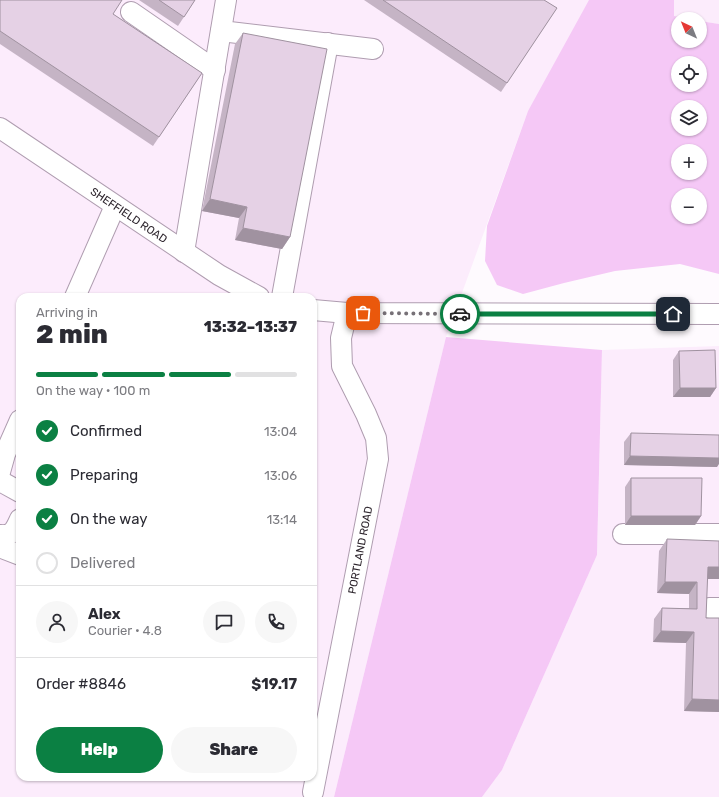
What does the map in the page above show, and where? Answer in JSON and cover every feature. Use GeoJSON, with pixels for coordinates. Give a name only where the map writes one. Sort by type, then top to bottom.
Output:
{"type":"FeatureCollection","features":[{"type":"Feature","properties":{"kind":"street"},"geometry":{"type":"LineString","coordinates":[[184,252],[226,0]]}},
{"type":"Feature","properties":{"kind":"street"},"geometry":{"type":"LineString","coordinates":[[131,12],[214,70]]}},
{"type":"Feature","properties":{"kind":"street"},"geometry":{"type":"LineString","coordinates":[[221,31],[374,49]]}},
{"type":"Feature","properties":{"kind":"street"},"geometry":{"type":"LineString","coordinates":[[283,293],[328,43]]}},
{"type":"Feature","properties":{"kind":"street","name":"SHEFFIELD ROAD"},"geometry":{"type":"LineString","coordinates":[[0,128],[184,252],[250,293]]}},
{"type":"Feature","properties":{"kind":"street"},"geometry":{"type":"LineString","coordinates":[[77,293],[115,206]]}},
{"type":"Feature","properties":{"kind":"street"},"geometry":{"type":"LineString","coordinates":[[317,310],[348,313],[719,314]]}},
{"type":"Feature","properties":{"kind":"street","name":"PORTLAND ROAD"},"geometry":{"type":"LineString","coordinates":[[317,772],[378,459],[376,438],[366,414],[342,366],[341,338],[348,313]]}},
{"type":"Feature","properties":{"kind":"street"},"geometry":{"type":"LineString","coordinates":[[2,459],[16,429]]}},
{"type":"Feature","properties":{"kind":"street"},"geometry":{"type":"LineString","coordinates":[[0,481],[16,490]]}},
{"type":"Feature","properties":{"kind":"street"},"geometry":{"type":"LineString","coordinates":[[0,535],[10,535],[16,528]]}},
{"type":"Feature","properties":{"kind":"street"},"geometry":{"type":"LineString","coordinates":[[623,534],[719,534]]}},
{"type":"Feature","properties":{"kind":"street"},"geometry":{"type":"LineString","coordinates":[[0,545],[2,548],[16,553]]}},
{"type":"Feature","properties":{"kind":"street","name":"PORTLAND ROAD"},"geometry":{"type":"LineString","coordinates":[[313,792],[315,781]]}},
{"type":"Feature","properties":{"kind":"shaded area"},"geometry":{"type":"Polygon","coordinates":[[[0,0],[719,0],[719,24],[707,22],[707,12],[671,12],[671,18],[528,111],[446,337],[334,797],[0,797],[0,0]]]}},
{"type":"Feature","properties":{"kind":"shaded area"},"geometry":{"type":"Polygon","coordinates":[[[589,0],[674,0],[674,12],[671,12],[671,48],[707,48],[707,22],[719,24],[719,274],[680,264],[615,271],[523,294],[497,285],[485,261],[487,226],[528,111],[589,0]]]}},
{"type":"Feature","properties":{"kind":"shaded area"},"geometry":{"type":"Polygon","coordinates":[[[446,337],[602,350],[597,555],[502,770],[482,797],[334,797],[446,337]]]}},
{"type":"Feature","properties":{"kind":"shaded area"},"geometry":{"type":"Polygon","coordinates":[[[719,346],[719,797],[482,797],[502,770],[597,555],[602,350],[719,346]]]}},
{"type":"Feature","properties":{"kind":"building"},"geometry":{"type":"Polygon","coordinates":[[[0,0],[122,0],[113,14],[202,73],[159,137],[0,31],[0,0]]]}},
{"type":"Feature","properties":{"kind":"building"},"geometry":{"type":"Polygon","coordinates":[[[159,0],[195,0],[184,17],[159,0]]]}},
{"type":"Feature","properties":{"kind":"building"},"geometry":{"type":"Polygon","coordinates":[[[383,0],[544,0],[557,8],[507,83],[383,0]]]}},
{"type":"Feature","properties":{"kind":"building"},"geometry":{"type":"Polygon","coordinates":[[[243,33],[327,49],[290,237],[243,228],[247,207],[210,199],[243,33]]]}},
{"type":"Feature","properties":{"kind":"building"},"geometry":{"type":"Polygon","coordinates":[[[715,350],[716,388],[680,388],[679,351],[715,350]]]}},
{"type":"Feature","properties":{"kind":"building"},"geometry":{"type":"Polygon","coordinates":[[[631,433],[719,435],[719,458],[630,456],[631,433]]]}},
{"type":"Feature","properties":{"kind":"building"},"geometry":{"type":"Polygon","coordinates":[[[631,478],[702,478],[701,516],[631,516],[631,478]]]}},
{"type":"Feature","properties":{"kind":"building"},"geometry":{"type":"Polygon","coordinates":[[[667,539],[719,541],[719,567],[708,567],[706,618],[719,618],[719,700],[692,699],[694,632],[661,631],[662,608],[697,609],[697,582],[665,582],[667,539]]]}},
{"type":"Feature","properties":{"kind":"way so far"},"geometry":{"type":"LineString","coordinates":[[363,313],[460,314]]}},
{"type":"Feature","properties":{"kind":"route"},"geometry":{"type":"LineString","coordinates":[[460,314],[673,314]]}}]}
